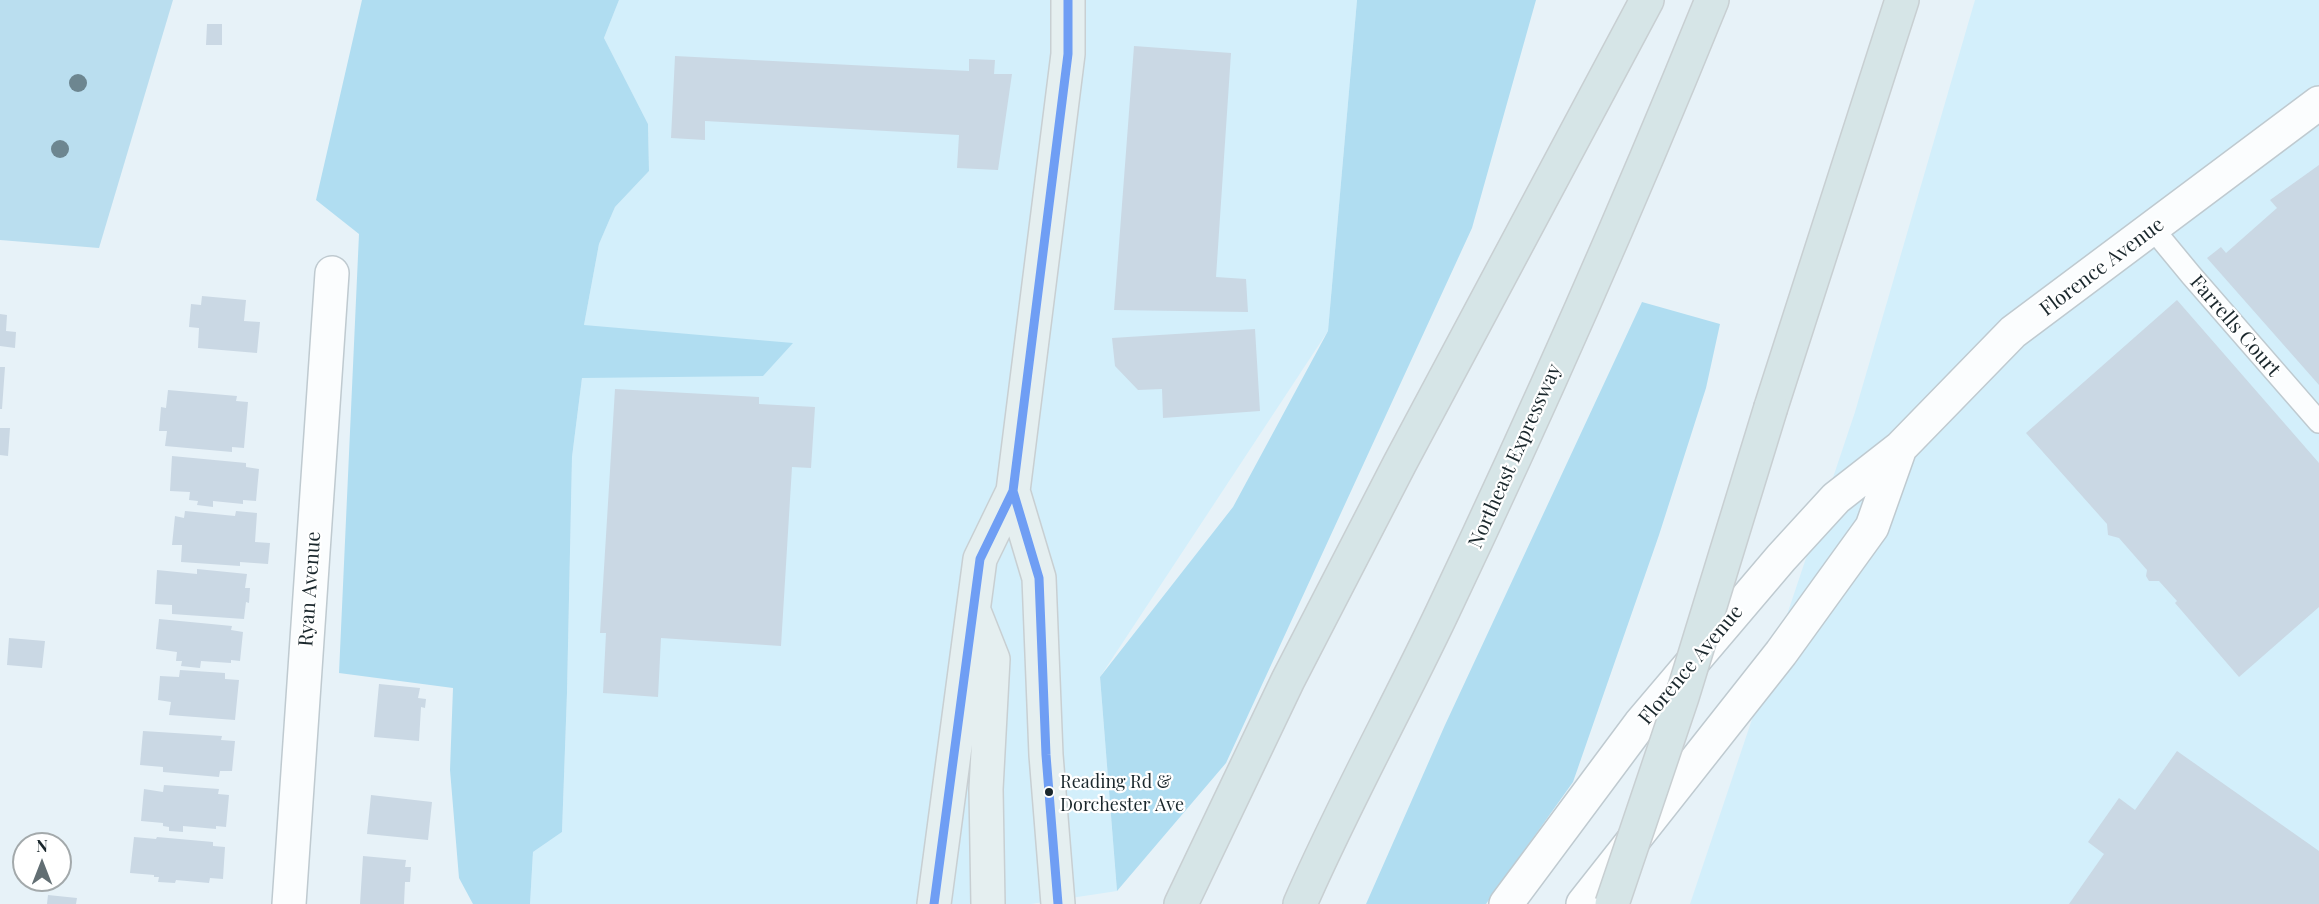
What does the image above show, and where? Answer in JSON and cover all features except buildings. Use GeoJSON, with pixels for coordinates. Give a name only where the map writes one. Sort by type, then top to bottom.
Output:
{"type":"FeatureCollection","features":[{"type":"Feature","properties":{"kind":"highway"},"geometry":{"type":"LineString","coordinates":[[1181,904],[1288,680],[1400,463],[1647,0]]}},
{"type":"Feature","properties":{"kind":"highway","name":"Northeast Expressway"},"geometry":{"type":"LineString","coordinates":[[1300,904],[1331,834],[1408,686],[1514,461],[1654,142],[1712,0]]}},
{"type":"Feature","properties":{"kind":"highway"},"geometry":{"type":"LineString","coordinates":[[1612,904],[1682,697],[1771,407],[1902,0]]}},
{"type":"Feature","properties":{"kind":"highway"},"geometry":{"type":"LineString","coordinates":[[1191,904],[1231,799]]}},
{"type":"Feature","properties":{"kind":"main road"},"geometry":{"type":"LineString","coordinates":[[934,904],[981,559],[1013,491],[1068,54],[1068,0]]}},
{"type":"Feature","properties":{"kind":"main road"},"geometry":{"type":"LineString","coordinates":[[1013,491],[1039,578],[1046,755],[1058,904]]}},
{"type":"Feature","properties":{"kind":"main road"},"geometry":{"type":"LineString","coordinates":[[973,609],[993,659],[987,789],[988,904]]}},
{"type":"Feature","properties":{"kind":"street","name":"Florence Avenue"},"geometry":{"type":"LineString","coordinates":[[1506,904],[1640,724],[1781,558],[1836,498],[1900,448],[2013,332],[2319,103]]}},
{"type":"Feature","properties":{"kind":"street","name":"Ryan Avenue"},"geometry":{"type":"LineString","coordinates":[[289,904],[332,273]]}},
{"type":"Feature","properties":{"kind":"street","name":"Florence Avenue"},"geometry":{"type":"LineString","coordinates":[[1583,904],[1781,653],[1872,527],[1900,448]]}},
{"type":"Feature","properties":{"kind":"lane","name":"Farrells Court"},"geometry":{"type":"LineString","coordinates":[[2153,229],[2319,422]]}},
{"type":"Feature","properties":{"kind":"shaded area"},"geometry":{"type":"Polygon","coordinates":[[[0,0],[173,0],[99,248],[0,240],[0,0]]]}},
{"type":"Feature","properties":{"kind":"shaded area"},"geometry":{"type":"Polygon","coordinates":[[[362,0],[619,0],[604,38],[648,124],[649,171],[615,207],[599,244],[584,325],[793,343],[763,376],[582,378],[572,457],[562,832],[533,852],[530,904],[473,904],[459,878],[450,770],[453,688],[339,673],[359,234],[316,200],[362,0]]]}},
{"type":"Feature","properties":{"kind":"shaded area"},"geometry":{"type":"Polygon","coordinates":[[[619,0],[1357,0],[1328,331],[1100,677],[1117,891],[1031,904],[530,904],[533,852],[562,832],[572,457],[582,378],[584,325],[599,244],[615,207],[649,171],[648,124],[604,38],[619,0]]]}},
{"type":"Feature","properties":{"kind":"shaded area"},"geometry":{"type":"Polygon","coordinates":[[[1357,0],[1536,0],[1472,228],[1226,763],[1117,891],[1100,677],[1233,507],[1328,331],[1357,0]]]}},
{"type":"Feature","properties":{"kind":"shaded area"},"geometry":{"type":"Polygon","coordinates":[[[1975,0],[2319,0],[2319,904],[1690,904],[1855,412],[1975,0]]]}},
{"type":"Feature","properties":{"kind":"shaded area"},"geometry":{"type":"Polygon","coordinates":[[[1642,302],[1720,324],[1706,388],[1659,535],[1573,782],[1486,904],[1366,904],[1445,725],[1642,302]]]}},
{"type":"Feature","properties":{"kind":"transit line"},"geometry":{"type":"LineString","coordinates":[[934,904],[980,559],[1013,491],[1068,54],[1068,0]]}},
{"type":"Feature","properties":{"kind":"transit line"},"geometry":{"type":"LineString","coordinates":[[1013,491],[1039,578],[1046,755],[1058,904]]}},
{"type":"Feature","properties":{"kind":"place","name":"Reading Rd & Dorchester Ave"},"geometry":{"type":"Point","coordinates":[1049,792]}}]}
